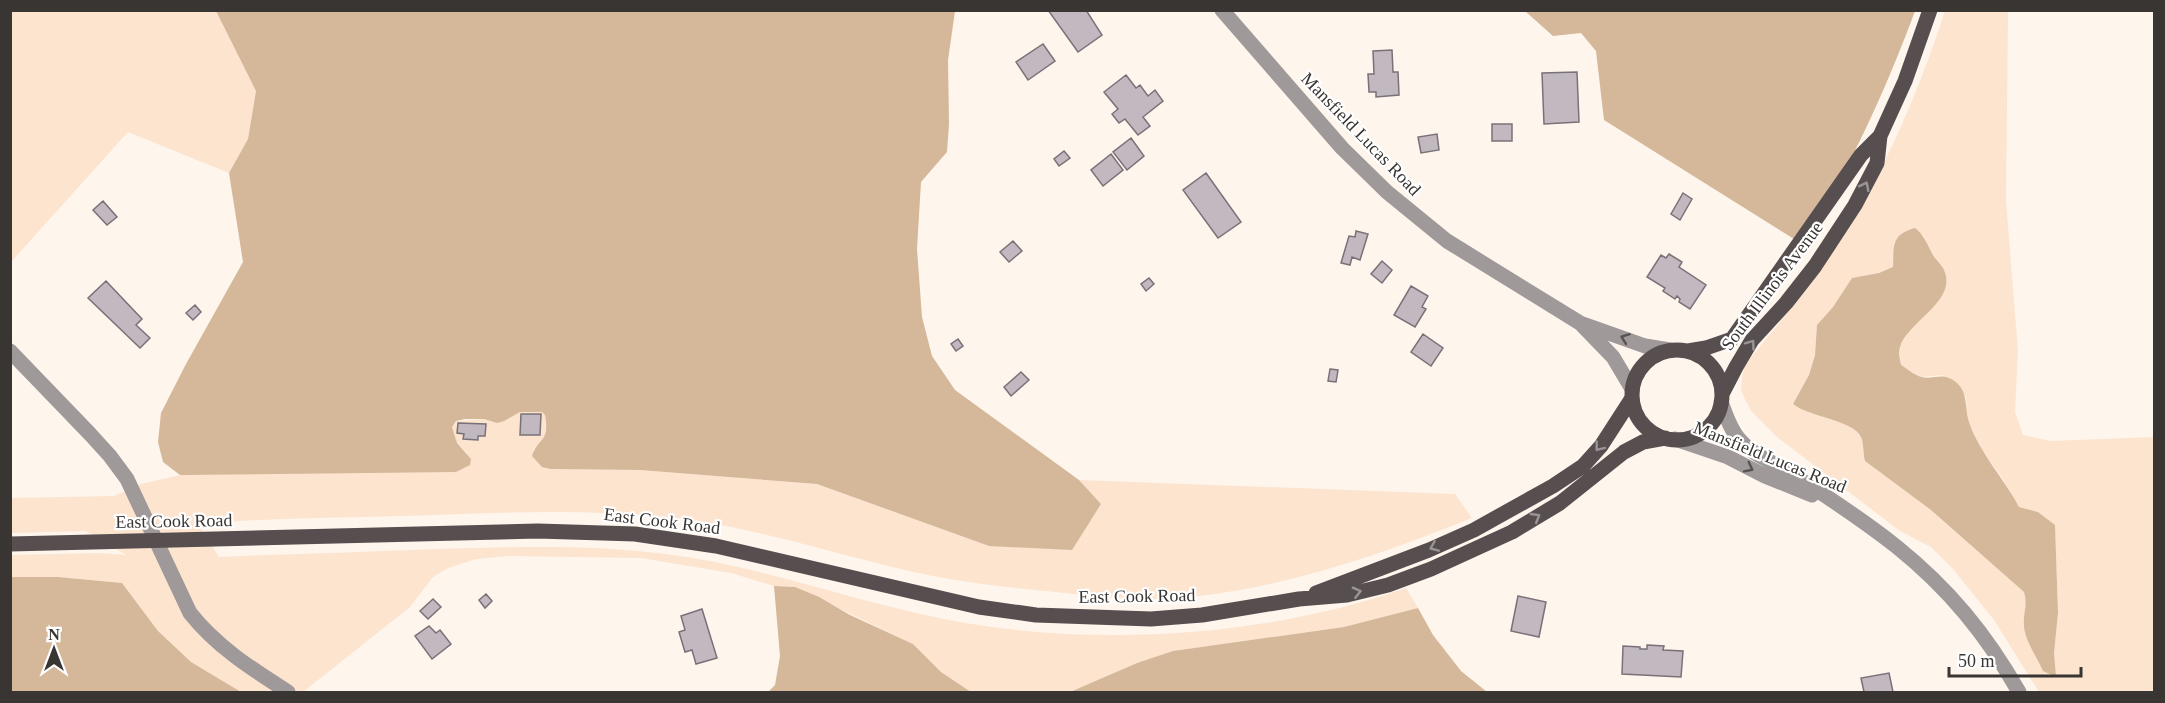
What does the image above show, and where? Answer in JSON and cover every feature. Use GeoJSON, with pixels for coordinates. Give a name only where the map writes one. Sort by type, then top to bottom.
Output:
{"type":"FeatureCollection","features":[{"type":"Feature","properties":{"kind":"main road","name":"South Illinois Avenue"},"geometry":{"type":"LineString","coordinates":[[1722,398],[1736,366],[1752,340],[1786,303],[1815,266],[1855,205],[1877,163],[1880,136],[1905,81],[1930,10]]}},
{"type":"Feature","properties":{"kind":"main road","name":"South Illinois Avenue"},"geometry":{"type":"LineString","coordinates":[[1688,351],[1706,348],[1732,339],[1861,155],[1880,136]]}},
{"type":"Feature","properties":{"kind":"main road"},"geometry":{"type":"LineString","coordinates":[[1670,350],[1688,351],[1702,357],[1712,367],[1719,380],[1722,398],[1714,420],[1700,433],[1688,438],[1670,439],[1652,432],[1642,423],[1635,411],[1632,394],[1636,375],[1656,355],[1670,350]]}},
{"type":"Feature","properties":{"kind":"main road","name":"East Cook Road"},"geometry":{"type":"LineString","coordinates":[[1299,599],[1429,550],[1474,530],[1554,486],[1583,466],[1601,446],[1632,394]]}},
{"type":"Feature","properties":{"kind":"main road","name":"East Cook Road"},"geometry":{"type":"LineString","coordinates":[[10,544],[528,532],[625,534],[716,546],[932,598],[979,607],[1036,615],[1151,619],[1252,608],[1299,599],[1347,595],[1388,585],[1470,552],[1512,532],[1560,503],[1624,452],[1643,442],[1670,439]]}},
{"type":"Feature","properties":{"kind":"street","name":"Mansfield Lucas Road"},"geometry":{"type":"LineString","coordinates":[[1222,10],[1307,110],[1387,192],[1447,241],[1580,323],[1645,346],[1670,350]]}},
{"type":"Feature","properties":{"kind":"street","name":"Mansfield Lucas Road"},"geometry":{"type":"LineString","coordinates":[[1580,323],[1613,357],[1632,394]]}},
{"type":"Feature","properties":{"kind":"street"},"geometry":{"type":"LineString","coordinates":[[10,351],[110,456],[127,479],[190,614],[204,631],[247,666],[288,693]]}},
{"type":"Feature","properties":{"kind":"street","name":"Mansfield Lucas Road"},"geometry":{"type":"LineString","coordinates":[[1722,398],[1728,421],[1738,439],[1755,452],[1851,511],[1940,585],[1982,633],[2019,693]]}},
{"type":"Feature","properties":{"kind":"street","name":"Mansfield Lucas Road"},"geometry":{"type":"LineString","coordinates":[[1670,439],[1728,457],[1765,476],[1851,511]]}},
{"type":"Feature","properties":{"kind":"shaded area"},"geometry":{"type":"Polygon","coordinates":[[[11,11],[216,11],[256,91],[248,139],[229,173],[128,132],[11,262],[11,11]]]}},
{"type":"Feature","properties":{"kind":"shaded area"},"geometry":{"type":"Polygon","coordinates":[[[216,11],[955,11],[948,60],[947,152],[921,182],[917,249],[922,317],[932,356],[955,390],[1079,480],[1101,504],[1072,550],[989,546],[817,484],[640,470],[542,467],[532,456],[546,431],[545,415],[542,412],[520,412],[497,423],[484,419],[456,421],[452,427],[457,443],[471,459],[470,465],[456,472],[180,475],[163,462],[158,442],[161,413],[243,262],[229,173],[248,139],[256,91],[216,11]]]}},
{"type":"Feature","properties":{"kind":"shaded area"},"geometry":{"type":"Polygon","coordinates":[[[1525,11],[1915,11],[1865,130],[1802,244],[1604,120],[1596,51],[1581,33],[1553,36],[1525,11]]]}},
{"type":"Feature","properties":{"kind":"shaded area"},"geometry":{"type":"Polygon","coordinates":[[[1945,11],[2008,11],[2006,201],[2018,351],[2015,412],[2023,435],[2051,441],[2154,437],[2154,692],[2039,692],[1994,620],[1953,569],[1931,547],[1900,531],[1777,437],[1751,411],[1741,391],[1746,364],[1816,276],[1863,203],[1908,110],[1945,11]],[[1923,234],[1894,243],[1893,267],[1879,273],[1852,278],[1833,307],[1817,325],[1815,354],[1809,375],[1793,404],[1849,426],[1856,431],[1862,439],[1865,461],[1931,510],[2024,592],[2027,639],[2035,655],[2055,677],[2054,653],[2058,613],[2055,525],[2038,512],[2019,507],[2001,476],[1981,449],[1968,420],[1966,397],[1943,375],[1921,377],[1901,366],[1899,348],[1910,329],[1933,307],[1945,272],[1923,234]]]}},
{"type":"Feature","properties":{"kind":"shaded area"},"geometry":{"type":"Polygon","coordinates":[[[1915,228],[1924,237],[1943,268],[1946,281],[1944,291],[1938,301],[1905,337],[1899,349],[1901,365],[1921,377],[1947,377],[1961,387],[1974,434],[2019,507],[2038,512],[2055,525],[2058,613],[2054,653],[2056,677],[2043,671],[2027,637],[2024,626],[2026,602],[2024,592],[1931,510],[1865,461],[1862,439],[1856,431],[1849,426],[1793,404],[1809,375],[1815,355],[1817,325],[1833,307],[1852,278],[1879,273],[1893,267],[1895,242],[1902,234],[1915,228]]]}},
{"type":"Feature","properties":{"kind":"shaded area"},"geometry":{"type":"Polygon","coordinates":[[[520,412],[542,412],[545,415],[545,434],[541,443],[533,450],[551,469],[640,470],[817,484],[989,546],[1101,504],[1079,480],[1455,494],[1472,518],[1369,556],[1299,577],[1228,592],[1157,599],[1089,596],[963,581],[900,569],[734,527],[633,514],[500,513],[274,519],[198,524],[219,557],[522,547],[579,547],[636,551],[699,559],[765,573],[930,616],[1047,633],[1170,634],[1231,628],[1292,619],[1406,588],[1418,608],[1344,627],[1173,651],[1137,663],[1070,692],[971,692],[941,672],[913,644],[795,587],[774,586],[731,573],[641,558],[509,556],[476,559],[448,568],[433,577],[410,607],[303,692],[241,692],[191,662],[158,631],[122,583],[58,577],[11,577],[10,555],[99,553],[126,555],[86,531],[11,533],[11,498],[114,496],[141,484],[180,475],[468,454],[457,443],[452,427],[456,421],[484,419],[497,423],[520,412]]]}},
{"type":"Feature","properties":{"kind":"shaded area"},"geometry":{"type":"Polygon","coordinates":[[[11,577],[58,577],[122,583],[158,631],[191,662],[241,692],[11,692],[11,577]]]}},
{"type":"Feature","properties":{"kind":"shaded area"},"geometry":{"type":"Polygon","coordinates":[[[774,586],[795,587],[819,597],[850,615],[913,644],[941,672],[971,692],[768,692],[775,685],[780,656],[774,586]]]}},
{"type":"Feature","properties":{"kind":"shaded area"},"geometry":{"type":"Polygon","coordinates":[[[1418,608],[1433,635],[1461,671],[1487,692],[1070,692],[1137,663],[1173,651],[1344,627],[1418,608]]]}},
{"type":"Feature","properties":{"kind":"building"},"geometry":{"type":"Polygon","coordinates":[[[1048,10],[1086,10],[1102,35],[1078,52],[1048,10]]]}},
{"type":"Feature","properties":{"kind":"building"},"geometry":{"type":"Polygon","coordinates":[[[1043,44],[1055,61],[1028,80],[1016,62],[1043,44]]]}},
{"type":"Feature","properties":{"kind":"building"},"geometry":{"type":"Polygon","coordinates":[[[1392,50],[1393,72],[1398,72],[1399,95],[1376,97],[1376,92],[1369,92],[1368,74],[1374,74],[1373,51],[1392,50]]]}},
{"type":"Feature","properties":{"kind":"building"},"geometry":{"type":"Polygon","coordinates":[[[1577,72],[1579,122],[1544,124],[1542,73],[1577,72]]]}},
{"type":"Feature","properties":{"kind":"building"},"geometry":{"type":"Polygon","coordinates":[[[1126,75],[1136,88],[1140,85],[1148,96],[1155,90],[1163,101],[1143,117],[1150,126],[1138,135],[1125,119],[1119,123],[1112,114],[1118,109],[1104,92],[1126,75]]]}},
{"type":"Feature","properties":{"kind":"building"},"geometry":{"type":"Polygon","coordinates":[[[1492,124],[1512,124],[1512,141],[1492,141],[1492,124]]]}},
{"type":"Feature","properties":{"kind":"building"},"geometry":{"type":"Polygon","coordinates":[[[1437,134],[1439,150],[1421,153],[1418,137],[1437,134]]]}},
{"type":"Feature","properties":{"kind":"building"},"geometry":{"type":"Polygon","coordinates":[[[1131,138],[1144,156],[1127,170],[1113,152],[1131,138]]]}},
{"type":"Feature","properties":{"kind":"building"},"geometry":{"type":"Polygon","coordinates":[[[1064,151],[1070,158],[1059,166],[1054,159],[1064,151]]]}},
{"type":"Feature","properties":{"kind":"building"},"geometry":{"type":"Polygon","coordinates":[[[1111,154],[1123,170],[1103,186],[1091,170],[1111,154]]]}},
{"type":"Feature","properties":{"kind":"building"},"geometry":{"type":"Polygon","coordinates":[[[1206,173],[1241,222],[1218,238],[1183,190],[1206,173]]]}},
{"type":"Feature","properties":{"kind":"building"},"geometry":{"type":"Polygon","coordinates":[[[1683,193],[1692,199],[1680,220],[1671,214],[1683,193]]]}},
{"type":"Feature","properties":{"kind":"building"},"geometry":{"type":"Polygon","coordinates":[[[103,201],[117,217],[107,225],[93,210],[103,201]]]}},
{"type":"Feature","properties":{"kind":"building"},"geometry":{"type":"Polygon","coordinates":[[[1356,231],[1368,234],[1360,260],[1352,257],[1350,265],[1341,263],[1349,236],[1355,237],[1356,231]]]}},
{"type":"Feature","properties":{"kind":"building"},"geometry":{"type":"Polygon","coordinates":[[[1013,241],[1022,251],[1009,262],[1000,252],[1013,241]]]}},
{"type":"Feature","properties":{"kind":"building"},"geometry":{"type":"Polygon","coordinates":[[[1669,254],[1682,262],[1679,267],[1706,285],[1690,309],[1679,302],[1680,299],[1677,296],[1675,299],[1663,291],[1665,288],[1647,277],[1661,255],[1666,258],[1669,254]]]}},
{"type":"Feature","properties":{"kind":"building"},"geometry":{"type":"Polygon","coordinates":[[[1382,261],[1392,270],[1382,283],[1371,274],[1382,261]]]}},
{"type":"Feature","properties":{"kind":"building"},"geometry":{"type":"Polygon","coordinates":[[[1149,278],[1154,284],[1146,291],[1141,284],[1149,278]]]}},
{"type":"Feature","properties":{"kind":"building"},"geometry":{"type":"Polygon","coordinates":[[[106,281],[142,319],[136,325],[150,338],[140,348],[88,298],[106,281]]]}},
{"type":"Feature","properties":{"kind":"building"},"geometry":{"type":"Polygon","coordinates":[[[1411,286],[1428,296],[1422,307],[1426,309],[1415,327],[1394,315],[1411,286]]]}},
{"type":"Feature","properties":{"kind":"building"},"geometry":{"type":"Polygon","coordinates":[[[195,305],[201,312],[193,320],[186,313],[195,305]]]}},
{"type":"Feature","properties":{"kind":"building"},"geometry":{"type":"Polygon","coordinates":[[[1423,334],[1443,348],[1431,366],[1411,352],[1423,334]]]}},
{"type":"Feature","properties":{"kind":"building"},"geometry":{"type":"Polygon","coordinates":[[[958,339],[963,346],[956,351],[951,344],[958,339]]]}},
{"type":"Feature","properties":{"kind":"building"},"geometry":{"type":"Polygon","coordinates":[[[1330,369],[1338,370],[1336,382],[1328,381],[1330,369]]]}},
{"type":"Feature","properties":{"kind":"building"},"geometry":{"type":"Polygon","coordinates":[[[1021,372],[1029,380],[1011,396],[1004,387],[1021,372]]]}},
{"type":"Feature","properties":{"kind":"building"},"geometry":{"type":"Polygon","coordinates":[[[521,414],[541,414],[540,435],[520,435],[521,414]]]}},
{"type":"Feature","properties":{"kind":"building"},"geometry":{"type":"Polygon","coordinates":[[[458,423],[486,424],[485,436],[478,436],[478,440],[463,439],[464,434],[457,433],[458,423]]]}},
{"type":"Feature","properties":{"kind":"building"},"geometry":{"type":"Polygon","coordinates":[[[486,594],[492,601],[485,608],[479,600],[486,594]]]}},
{"type":"Feature","properties":{"kind":"building"},"geometry":{"type":"Polygon","coordinates":[[[1518,596],[1546,602],[1539,637],[1511,631],[1518,596]]]}},
{"type":"Feature","properties":{"kind":"building"},"geometry":{"type":"Polygon","coordinates":[[[433,599],[441,607],[428,619],[420,611],[433,599]]]}},
{"type":"Feature","properties":{"kind":"building"},"geometry":{"type":"Polygon","coordinates":[[[702,609],[717,658],[696,664],[692,650],[685,652],[679,632],[685,630],[681,616],[702,609]]]}},
{"type":"Feature","properties":{"kind":"building"},"geometry":{"type":"Polygon","coordinates":[[[429,626],[436,633],[440,630],[451,644],[432,659],[415,636],[429,626]]]}},
{"type":"Feature","properties":{"kind":"building"},"geometry":{"type":"Polygon","coordinates":[[[1647,645],[1664,646],[1663,650],[1683,651],[1681,677],[1622,674],[1623,646],[1647,649],[1647,645]]]}},
{"type":"Feature","properties":{"kind":"building"},"geometry":{"type":"Polygon","coordinates":[[[1889,673],[1893,692],[1864,692],[1861,678],[1889,673]]]}}]}
